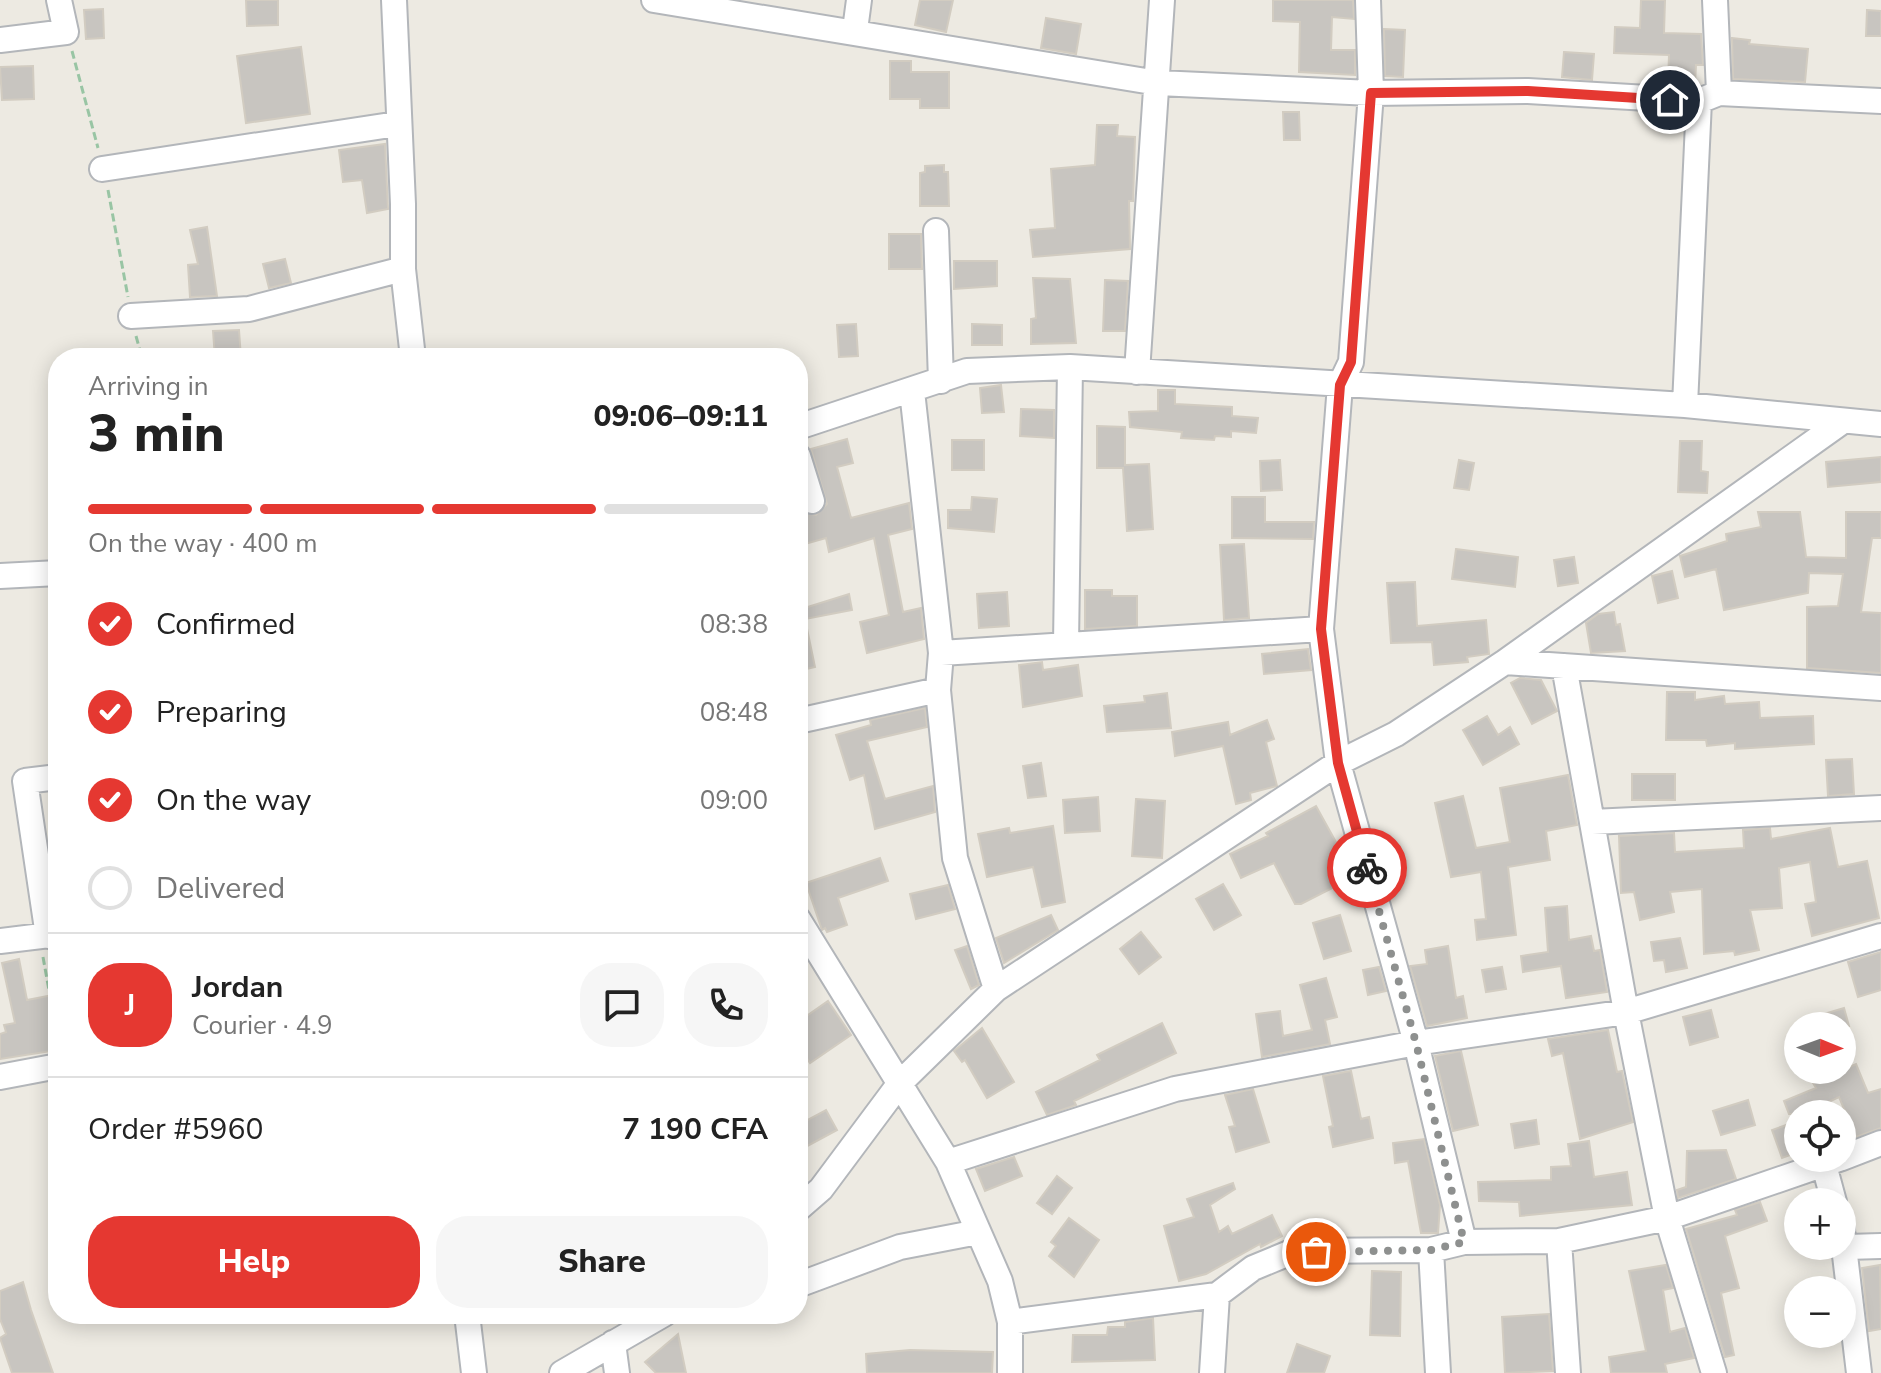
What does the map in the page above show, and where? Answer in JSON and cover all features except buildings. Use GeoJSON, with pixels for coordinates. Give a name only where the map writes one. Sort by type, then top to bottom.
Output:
{"type":"FeatureCollection","features":[{"type":"Feature","properties":{"kind":"street"},"geometry":{"type":"LineString","coordinates":[[0,40],[66,32],[59,0]]}},
{"type":"Feature","properties":{"kind":"street"},"geometry":{"type":"LineString","coordinates":[[394,0],[403,269],[412,348]]}},
{"type":"Feature","properties":{"kind":"street"},"geometry":{"type":"LineString","coordinates":[[657,0],[855,30],[1158,83],[1371,93],[1528,91],[1881,101]]}},
{"type":"Feature","properties":{"kind":"street"},"geometry":{"type":"LineString","coordinates":[[855,30],[859,0]]}},
{"type":"Feature","properties":{"kind":"street"},"geometry":{"type":"LineString","coordinates":[[1137,372],[1162,0]]}},
{"type":"Feature","properties":{"kind":"street"},"geometry":{"type":"LineString","coordinates":[[1368,0],[1371,93],[1351,362],[1340,385],[1321,629],[1338,763],[1416,1043],[1464,1242]]}},
{"type":"Feature","properties":{"kind":"street"},"geometry":{"type":"LineString","coordinates":[[1685,405],[1715,0]]}},
{"type":"Feature","properties":{"kind":"street"},"geometry":{"type":"LineString","coordinates":[[102,169],[397,124]]}},
{"type":"Feature","properties":{"kind":"street"},"geometry":{"type":"LineString","coordinates":[[936,231],[941,381]]}},
{"type":"Feature","properties":{"kind":"street"},"geometry":{"type":"LineString","coordinates":[[131,316],[249,309],[403,269]]}},
{"type":"Feature","properties":{"kind":"street"},"geometry":{"type":"LineString","coordinates":[[1066,644],[1070,367]]}},
{"type":"Feature","properties":{"kind":"street"},"geometry":{"type":"LineString","coordinates":[[808,424],[967,371],[1070,367],[1685,405],[1881,424]]}},
{"type":"Feature","properties":{"kind":"street"},"geometry":{"type":"LineString","coordinates":[[912,391],[941,653],[938,690],[955,858],[996,989]]}},
{"type":"Feature","properties":{"kind":"street"},"geometry":{"type":"LineString","coordinates":[[808,1197],[821,1189],[900,1083],[996,989],[1338,763],[1396,734],[1505,662],[1843,421]]}},
{"type":"Feature","properties":{"kind":"street"},"geometry":{"type":"LineString","coordinates":[[808,488],[812,501]]}},
{"type":"Feature","properties":{"kind":"street"},"geometry":{"type":"LineString","coordinates":[[0,576],[48,574]]}},
{"type":"Feature","properties":{"kind":"street"},"geometry":{"type":"LineString","coordinates":[[941,653],[1321,629]]}},
{"type":"Feature","properties":{"kind":"street"},"geometry":{"type":"LineString","coordinates":[[1505,662],[1881,688]]}},
{"type":"Feature","properties":{"kind":"street"},"geometry":{"type":"LineString","coordinates":[[1564,666],[1626,1012],[1667,1218],[1714,1373]]}},
{"type":"Feature","properties":{"kind":"street"},"geometry":{"type":"LineString","coordinates":[[808,719],[938,690]]}},
{"type":"Feature","properties":{"kind":"street"},"geometry":{"type":"LineString","coordinates":[[0,941],[48,936],[25,781],[48,778]]}},
{"type":"Feature","properties":{"kind":"street"},"geometry":{"type":"LineString","coordinates":[[1592,822],[1881,808]]}},
{"type":"Feature","properties":{"kind":"street"},"geometry":{"type":"LineString","coordinates":[[808,935],[948,1162],[1000,1281],[1010,1322],[1010,1373]]}},
{"type":"Feature","properties":{"kind":"street"},"geometry":{"type":"LineString","coordinates":[[948,1162],[1175,1089],[1416,1043],[1626,1012],[1881,936]]}},
{"type":"Feature","properties":{"kind":"street"},"geometry":{"type":"LineString","coordinates":[[0,1077],[48,1068]]}},
{"type":"Feature","properties":{"kind":"street"},"geometry":{"type":"LineString","coordinates":[[1856,1152],[1881,1143]]}},
{"type":"Feature","properties":{"kind":"street"},"geometry":{"type":"LineString","coordinates":[[1010,1322],[1217,1295],[1253,1268],[1294,1251],[1431,1250],[1464,1242],[1559,1241],[1667,1218],[1801,1172]]}},
{"type":"Feature","properties":{"kind":"street"},"geometry":{"type":"LineString","coordinates":[[808,1281],[900,1247],[978,1232]]}},
{"type":"Feature","properties":{"kind":"street"},"geometry":{"type":"LineString","coordinates":[[1559,1241],[1568,1373]]}},
{"type":"Feature","properties":{"kind":"street"},"geometry":{"type":"LineString","coordinates":[[1856,1241],[1881,1246]]}},
{"type":"Feature","properties":{"kind":"street"},"geometry":{"type":"LineString","coordinates":[[1431,1250],[1438,1373]]}},
{"type":"Feature","properties":{"kind":"street"},"geometry":{"type":"LineString","coordinates":[[1846,1260],[1859,1373]]}},
{"type":"Feature","properties":{"kind":"street"},"geometry":{"type":"LineString","coordinates":[[1212,1373],[1217,1295]]}},
{"type":"Feature","properties":{"kind":"street"},"geometry":{"type":"LineString","coordinates":[[468,1324],[474,1373]]}},
{"type":"Feature","properties":{"kind":"street"},"geometry":{"type":"LineString","coordinates":[[562,1373],[613,1343],[635,1324]]}},
{"type":"Feature","properties":{"kind":"street"},"geometry":{"type":"LineString","coordinates":[[613,1343],[617,1373]]}},
{"type":"Feature","properties":{"kind":"path"},"geometry":{"type":"LineString","coordinates":[[66,32],[93,121],[139,348]]}},
{"type":"Feature","properties":{"kind":"way so far"},"geometry":{"type":"LineString","coordinates":[[1316,1252],[1431,1250],[1464,1242],[1416,1043],[1367,868]]}},
{"type":"Feature","properties":{"kind":"route"},"geometry":{"type":"LineString","coordinates":[[1367,868],[1338,763],[1321,629],[1340,385],[1351,362],[1371,93],[1528,91],[1670,100]]}}]}
